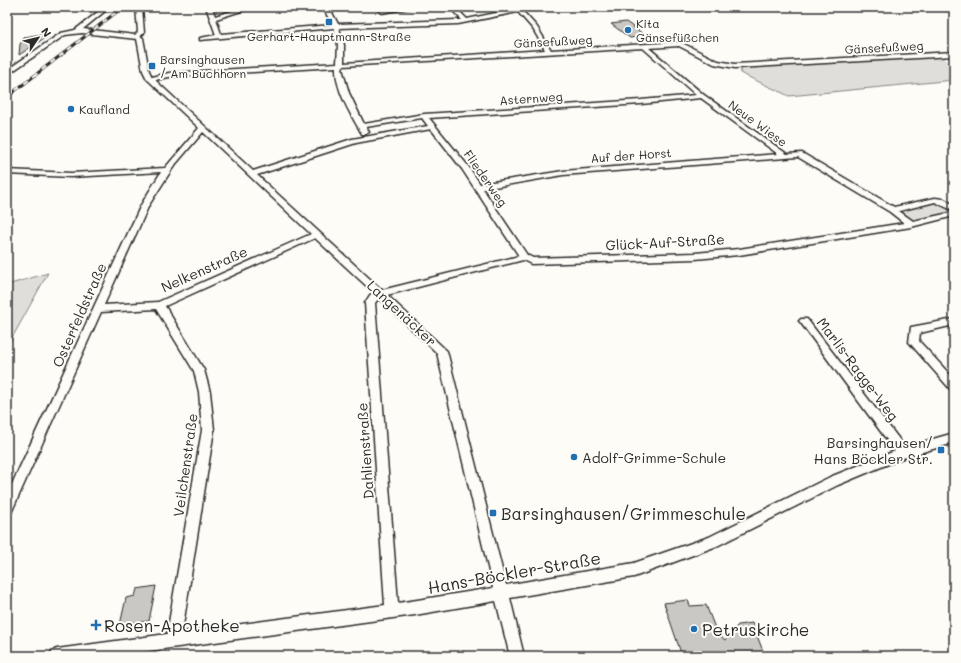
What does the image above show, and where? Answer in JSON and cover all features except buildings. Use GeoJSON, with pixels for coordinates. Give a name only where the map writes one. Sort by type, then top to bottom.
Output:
{"type":"FeatureCollection","features":[{"type":"Feature","properties":{"kind":"street"},"geometry":{"type":"LineString","coordinates":[[77,31],[107,7]]}},
{"type":"Feature","properties":{"kind":"street"},"geometry":{"type":"LineString","coordinates":[[136,37],[141,33],[138,7]]}},
{"type":"Feature","properties":{"kind":"street"},"geometry":{"type":"LineString","coordinates":[[209,7],[219,36]]}},
{"type":"Feature","properties":{"kind":"street"},"geometry":{"type":"LineString","coordinates":[[213,18],[251,7]]}},
{"type":"Feature","properties":{"kind":"street"},"geometry":{"type":"LineString","coordinates":[[326,7],[337,26],[341,44],[339,68],[344,89],[367,138]]}},
{"type":"Feature","properties":{"kind":"street"},"geometry":{"type":"LineString","coordinates":[[382,11],[411,7]]}},
{"type":"Feature","properties":{"kind":"street"},"geometry":{"type":"LineString","coordinates":[[452,7],[465,20]]}},
{"type":"Feature","properties":{"kind":"street"},"geometry":{"type":"LineString","coordinates":[[202,39],[219,36],[337,26],[430,24],[465,20],[518,9],[538,30],[549,52]]}},
{"type":"Feature","properties":{"kind":"street"},"geometry":{"type":"LineString","coordinates":[[7,73],[58,36],[77,31],[136,37],[141,40],[146,71],[150,79]]}},
{"type":"Feature","properties":{"kind":"street","name":"Gänsefußweg"},"geometry":{"type":"LineString","coordinates":[[150,79],[169,75],[680,44],[716,62],[724,65],[735,66],[954,54]]}},
{"type":"Feature","properties":{"kind":"street","name":"Neue Wiese"},"geometry":{"type":"LineString","coordinates":[[644,46],[702,96],[786,156],[799,155],[893,210],[911,224]]}},
{"type":"Feature","properties":{"kind":"street","name":"Langenäcker"},"geometry":{"type":"LineString","coordinates":[[150,79],[442,350],[518,656]]}},
{"type":"Feature","properties":{"kind":"street","name":"Asternweg"},"geometry":{"type":"LineString","coordinates":[[362,126],[424,116],[641,102],[702,96]]}},
{"type":"Feature","properties":{"kind":"street","name":"Fliederweg"},"geometry":{"type":"LineString","coordinates":[[424,116],[479,187],[524,256]]}},
{"type":"Feature","properties":{"kind":"street"},"geometry":{"type":"LineString","coordinates":[[252,174],[317,152],[367,138],[433,127]]}},
{"type":"Feature","properties":{"kind":"street","name":"Osterfeldstraße"},"geometry":{"type":"LineString","coordinates":[[7,509],[145,205],[165,170],[191,141],[207,131]]}},
{"type":"Feature","properties":{"kind":"street","name":"Auf der Horst"},"geometry":{"type":"LineString","coordinates":[[479,187],[563,173],[786,156]]}},
{"type":"Feature","properties":{"kind":"street"},"geometry":{"type":"LineString","coordinates":[[7,172],[71,175],[165,170]]}},
{"type":"Feature","properties":{"kind":"street"},"geometry":{"type":"LineString","coordinates":[[893,210],[935,200],[942,201],[954,209]]}},
{"type":"Feature","properties":{"kind":"street","name":"Glück-Auf-Straße"},"geometry":{"type":"LineString","coordinates":[[381,293],[524,256],[531,261],[695,256],[739,252],[911,224],[954,214]]}},
{"type":"Feature","properties":{"kind":"street","name":"Nelkenstraße"},"geometry":{"type":"LineString","coordinates":[[97,309],[159,305],[317,234]]}},
{"type":"Feature","properties":{"kind":"street","name":"Dahlienstraße"},"geometry":{"type":"LineString","coordinates":[[381,293],[373,297],[370,303],[392,611]]}},
{"type":"Feature","properties":{"kind":"street","name":"Veilchenstraße"},"geometry":{"type":"LineString","coordinates":[[159,305],[200,370],[207,408],[208,430],[173,640]]}},
{"type":"Feature","properties":{"kind":"street","name":"Marlis-Ragge-Weg"},"geometry":{"type":"LineString","coordinates":[[804,321],[904,453]]}},
{"type":"Feature","properties":{"kind":"street"},"geometry":{"type":"LineString","coordinates":[[954,322],[915,330],[914,342],[954,386]]}},
{"type":"Feature","properties":{"kind":"street","name":"Hans-Böckler-Straße"},"geometry":{"type":"LineString","coordinates":[[57,656],[392,611],[634,570],[712,542],[834,481],[904,453],[954,438]]}},
{"type":"Feature","properties":{"kind":"shaded area"},"geometry":{"type":"Polygon","coordinates":[[[942,56],[954,68],[954,80],[789,96],[740,73],[742,68],[942,56]]]}},
{"type":"Feature","properties":{"kind":"shaded area"},"geometry":{"type":"Polygon","coordinates":[[[935,200],[954,209],[954,214],[911,224],[893,210],[935,200]]]}},
{"type":"Feature","properties":{"kind":"shaded area"},"geometry":{"type":"Polygon","coordinates":[[[48,273],[7,347],[7,285],[48,273]]]}},
{"type":"Feature","properties":{"kind":"railway"},"geometry":{"type":"LineString","coordinates":[[7,97],[123,7]]}},
{"type":"Feature","properties":{"kind":"place","name":"Gerhart-Hauptmann-Straße"},"geometry":{"type":"Point","coordinates":[329,22]}},
{"type":"Feature","properties":{"kind":"place","name":"Kita Gänsefüßchen"},"geometry":{"type":"Point","coordinates":[628,30]}},
{"type":"Feature","properties":{"kind":"place","name":"Barsinghausen / Am Buchhorn"},"geometry":{"type":"Point","coordinates":[152,66]}},
{"type":"Feature","properties":{"kind":"place","name":"Kaufland"},"geometry":{"type":"Point","coordinates":[71,109]}},
{"type":"Feature","properties":{"kind":"place","name":"Barsinghausen/ Hans Böckler Str."},"geometry":{"type":"Point","coordinates":[941,450]}},
{"type":"Feature","properties":{"kind":"place","name":"Adolf-Grimme-Schule"},"geometry":{"type":"Point","coordinates":[574,457]}},
{"type":"Feature","properties":{"kind":"place","name":"Barsinghausen/Grimmeschule"},"geometry":{"type":"Point","coordinates":[493,513]}},
{"type":"Feature","properties":{"kind":"place","name":"Rosen-Apotheke"},"geometry":{"type":"Point","coordinates":[96,625]}},
{"type":"Feature","properties":{"kind":"place","name":"Petruskirche"},"geometry":{"type":"Point","coordinates":[694,629]}}]}
